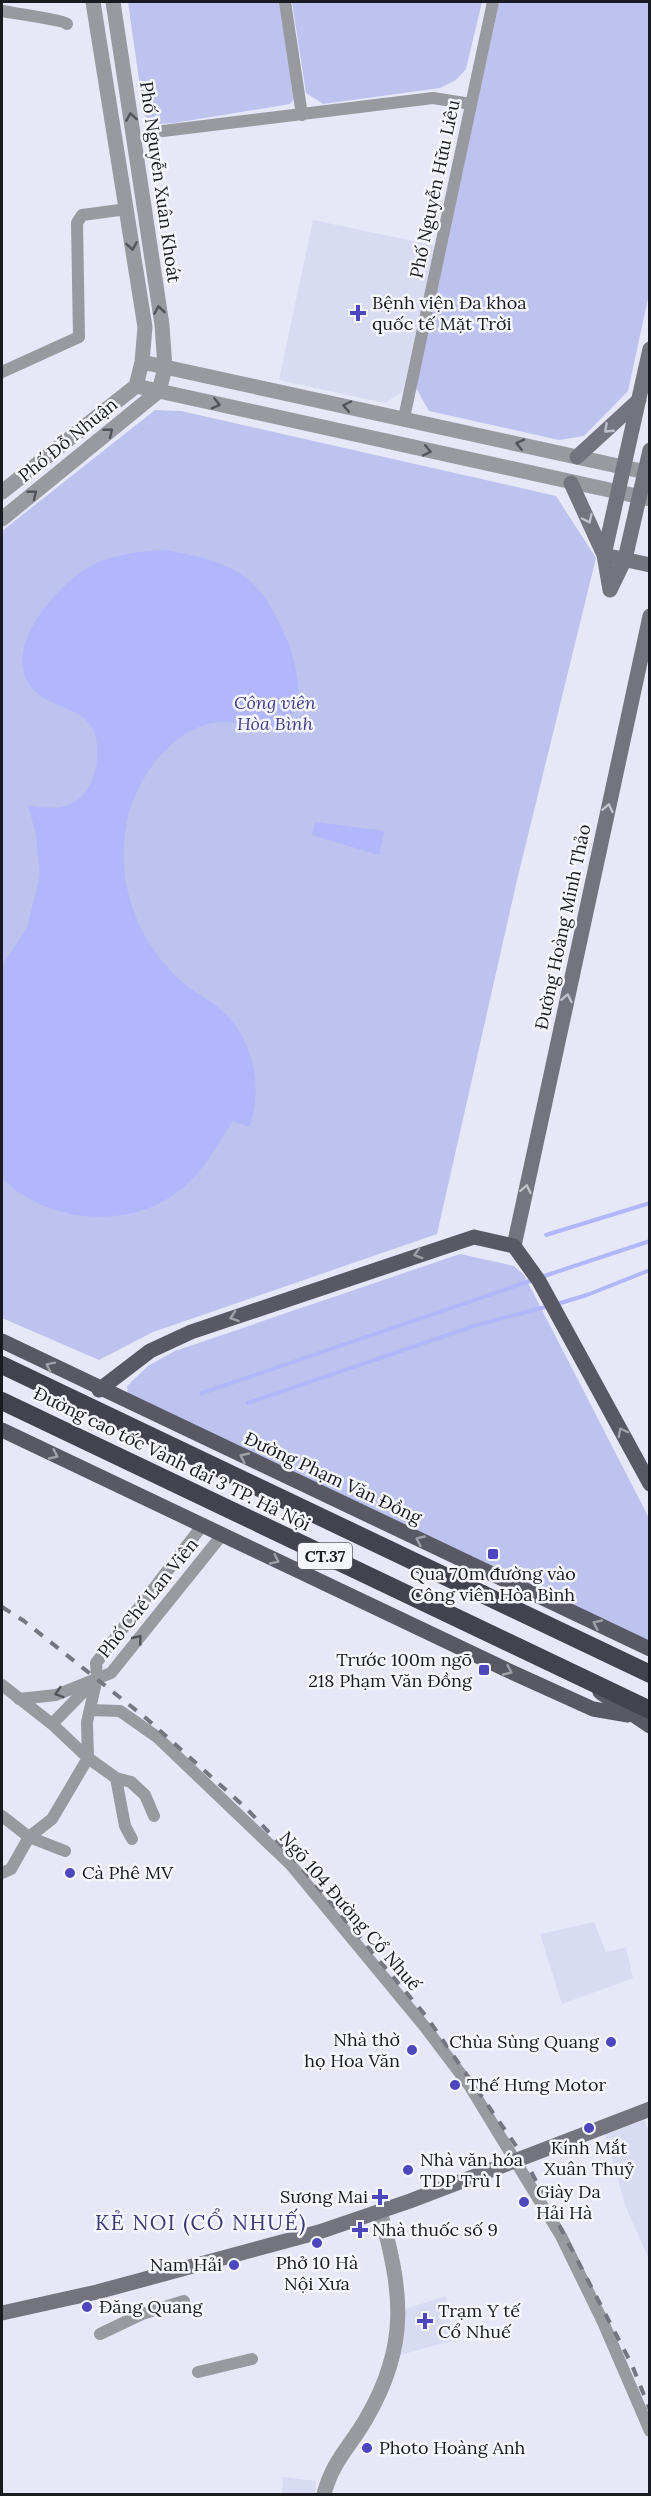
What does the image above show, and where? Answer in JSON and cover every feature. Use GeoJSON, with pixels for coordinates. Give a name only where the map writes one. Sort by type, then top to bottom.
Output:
{"type":"FeatureCollection","features":[{"type":"Feature","properties":{"kind":"highway","name":"Đường cao tốc Vành đai 3 TP. Hà Nội"},"geometry":{"type":"LineString","coordinates":[[2,1364],[650,1674]]}},
{"type":"Feature","properties":{"kind":"highway","name":"Đường cao tốc Vành đai 3 TP. Hà Nội"},"geometry":{"type":"LineString","coordinates":[[2,1401],[650,1710]]}},
{"type":"Feature","properties":{"kind":"main road"},"geometry":{"type":"LineString","coordinates":[[604,555],[624,467],[644,402],[650,349]]}},
{"type":"Feature","properties":{"kind":"main road"},"geometry":{"type":"LineString","coordinates":[[577,457],[644,402]]}},
{"type":"Feature","properties":{"kind":"main road"},"geometry":{"type":"LineString","coordinates":[[572,483],[604,555],[610,590],[625,559],[644,498],[650,450]]}},
{"type":"Feature","properties":{"kind":"main road"},"geometry":{"type":"LineString","coordinates":[[604,555],[650,565]]}},
{"type":"Feature","properties":{"kind":"main road","name":"Đường Hoàng Minh Thảo"},"geometry":{"type":"LineString","coordinates":[[514,1246],[650,616]]}},
{"type":"Feature","properties":{"kind":"main road"},"geometry":{"type":"LineString","coordinates":[[99,1390],[150,1351],[191,1332],[474,1237],[514,1246],[539,1281],[650,1484]]}},
{"type":"Feature","properties":{"kind":"main road","name":"Đường Phạm Văn Đồng"},"geometry":{"type":"LineString","coordinates":[[2,1341],[99,1390],[650,1649]]}},
{"type":"Feature","properties":{"kind":"main road"},"geometry":{"type":"LineString","coordinates":[[2,1364],[650,1669]]}},
{"type":"Feature","properties":{"kind":"main road"},"geometry":{"type":"LineString","coordinates":[[2,1407],[601,1692],[631,1716],[650,1726]]}},
{"type":"Feature","properties":{"kind":"main road"},"geometry":{"type":"LineString","coordinates":[[2,1430],[593,1710],[631,1716]]}},
{"type":"Feature","properties":{"kind":"main road"},"geometry":{"type":"LineString","coordinates":[[2,2313],[179,2271],[319,2232],[650,2109]]}},
{"type":"Feature","properties":{"kind":"street","name":"Phố Nguyễn Xuân Khoát"},"geometry":{"type":"LineString","coordinates":[[93,2],[130,174],[142,206],[162,325],[165,368],[159,391]]}},
{"type":"Feature","properties":{"kind":"street","name":"Phố Nguyễn Xuân Khoát"},"geometry":{"type":"LineString","coordinates":[[113,2],[130,174],[127,208],[145,327],[142,363],[136,386]]}},
{"type":"Feature","properties":{"kind":"street"},"geometry":{"type":"LineString","coordinates":[[285,2],[302,115]]}},
{"type":"Feature","properties":{"kind":"street","name":"Phố Nguyễn Hữu Liêu"},"geometry":{"type":"LineString","coordinates":[[404,418],[493,2]]}},
{"type":"Feature","properties":{"kind":"street"},"geometry":{"type":"LineString","coordinates":[[2,11],[38,19],[62,20],[67,24]]}},
{"type":"Feature","properties":{"kind":"street"},"geometry":{"type":"LineString","coordinates":[[164,131],[433,98],[471,104]]}},
{"type":"Feature","properties":{"kind":"street"},"geometry":{"type":"LineString","coordinates":[[2,372],[79,337],[77,223],[82,215],[142,206]]}},
{"type":"Feature","properties":{"kind":"street"},"geometry":{"type":"LineString","coordinates":[[142,363],[647,472]]}},
{"type":"Feature","properties":{"kind":"street"},"geometry":{"type":"LineString","coordinates":[[136,386],[644,498]]}},
{"type":"Feature","properties":{"kind":"street","name":"Phố Đỗ Nhuận"},"geometry":{"type":"LineString","coordinates":[[2,492],[136,386]]}},
{"type":"Feature","properties":{"kind":"street","name":"Phố Đỗ Nhuận"},"geometry":{"type":"LineString","coordinates":[[2,519],[159,391]]}},
{"type":"Feature","properties":{"kind":"street"},"geometry":{"type":"LineString","coordinates":[[398,445],[404,418]]}},
{"type":"Feature","properties":{"kind":"street","name":"Phố Chế Lan Viên"},"geometry":{"type":"LineString","coordinates":[[97,1678],[96,1663],[202,1526]]}},
{"type":"Feature","properties":{"kind":"street","name":"Phố Chế Lan Viên"},"geometry":{"type":"LineString","coordinates":[[52,1724],[97,1678],[111,1673],[222,1535]]}},
{"type":"Feature","properties":{"kind":"street"},"geometry":{"type":"LineString","coordinates":[[19,1699],[56,1695],[97,1678]]}},
{"type":"Feature","properties":{"kind":"street"},"geometry":{"type":"LineString","coordinates":[[2,1873],[11,1869],[29,1837],[52,1819],[88,1758],[90,1710],[97,1678]]}},
{"type":"Feature","properties":{"kind":"street"},"geometry":{"type":"LineString","coordinates":[[2,1685],[52,1724],[88,1758],[116,1778],[131,1782],[145,1796],[154,1816]]}},
{"type":"Feature","properties":{"kind":"street","name":"Ngõ 104 Đường Cổ Nhuế"},"geometry":{"type":"LineString","coordinates":[[90,1710],[120,1711],[157,1737],[291,1865],[425,2027],[469,2085],[561,2236],[603,2322],[650,2431]]}},
{"type":"Feature","properties":{"kind":"street"},"geometry":{"type":"LineString","coordinates":[[116,1778],[118,1799],[125,1826],[132,1839]]}},
{"type":"Feature","properties":{"kind":"street"},"geometry":{"type":"LineString","coordinates":[[2,1815],[29,1837],[65,1851]]}},
{"type":"Feature","properties":{"kind":"street"},"geometry":{"type":"LineString","coordinates":[[324,2494],[328,2478],[342,2452],[364,2423],[381,2394],[396,2343],[399,2297],[380,2211]]}},
{"type":"Feature","properties":{"kind":"street"},"geometry":{"type":"LineString","coordinates":[[100,2334],[142,2314],[184,2301]]}},
{"type":"Feature","properties":{"kind":"street"},"geometry":{"type":"LineString","coordinates":[[198,2372],[252,2359]]}},
{"type":"Feature","properties":{"kind":"shaded area","name":"Bệnh viện Đa khoa quốc tế Mặt Trời"},"geometry":{"type":"Polygon","coordinates":[[[313,220],[437,246],[405,390],[385,403],[279,380],[313,220]]]}},
{"type":"Feature","properties":{"kind":"shaded area"},"geometry":{"type":"Polygon","coordinates":[[[165,550],[199,557],[231,568],[250,581],[271,608],[282,628],[296,671],[298,692],[295,710],[286,723],[279,728],[264,730],[226,722],[208,724],[175,741],[161,755],[139,787],[127,821],[124,844],[127,887],[141,928],[165,965],[185,985],[228,1016],[238,1030],[252,1060],[256,1093],[250,1127],[233,1121],[197,1174],[180,1190],[160,1203],[137,1212],[113,1216],[88,1216],[41,1205],[20,1193],[2,1178],[2,966],[27,928],[40,875],[36,835],[28,805],[63,807],[80,798],[92,780],[97,753],[94,731],[88,722],[80,715],[51,702],[33,690],[27,681],[22,665],[24,648],[30,631],[40,614],[53,598],[81,572],[94,564],[120,555],[165,550]]]}},
{"type":"Feature","properties":{"kind":"shaded area"},"geometry":{"type":"Polygon","coordinates":[[[315,822],[384,831],[379,855],[312,835],[315,822]]]}},
{"type":"Feature","properties":{"kind":"shaded area"},"geometry":{"type":"Polygon","coordinates":[[[594,1922],[606,1952],[626,1947],[633,1978],[562,2004],[540,1934],[594,1922]]]}},
{"type":"Feature","properties":{"kind":"shaded area"},"geometry":{"type":"Polygon","coordinates":[[[645,2120],[650,2138],[649,2259],[625,2205],[605,2134],[645,2120]]]}},
{"type":"Feature","properties":{"kind":"shaded area","name":"Trạm Y tế Cổ Nhuế"},"geometry":{"type":"Polygon","coordinates":[[[446,2296],[452,2341],[396,2356],[402,2310],[446,2296]]]}},
{"type":"Feature","properties":{"kind":"shaded area"},"geometry":{"type":"Polygon","coordinates":[[[283,2477],[316,2481],[315,2494],[282,2494],[283,2477]]]}},
{"type":"Feature","properties":{"kind":"green space"},"geometry":{"type":"Polygon","coordinates":[[[128,2],[283,2],[297,95],[290,104],[174,123],[153,124],[144,115],[128,2]]]}},
{"type":"Feature","properties":{"kind":"green space"},"geometry":{"type":"Polygon","coordinates":[[[292,2],[482,2],[466,69],[456,80],[440,88],[323,104],[306,93],[292,2]]]}},
{"type":"Feature","properties":{"kind":"green space"},"geometry":{"type":"Polygon","coordinates":[[[499,2],[649,2],[649,294],[628,391],[584,436],[559,440],[429,411],[416,388],[499,2]]]}},
{"type":"Feature","properties":{"kind":"green space","name":"Công viên Hòa Bình"},"geometry":{"type":"Polygon","coordinates":[[[155,410],[181,411],[556,496],[596,558],[517,880],[437,1234],[153,1332],[99,1360],[2,1318],[2,531],[155,410]]]}},
{"type":"Feature","properties":{"kind":"green space"},"geometry":{"type":"Polygon","coordinates":[[[460,1254],[514,1266],[524,1275],[649,1518],[649,1642],[128,1395],[127,1386],[148,1366],[175,1351],[460,1254]]]}},
{"type":"Feature","properties":{"kind":"waterway"},"geometry":{"type":"LineString","coordinates":[[546,1235],[650,1203]]}},
{"type":"Feature","properties":{"kind":"waterway"},"geometry":{"type":"LineString","coordinates":[[544,1276],[650,1241]]}},
{"type":"Feature","properties":{"kind":"waterway"},"geometry":{"type":"LineString","coordinates":[[557,1304],[587,1295],[650,1270]]}},
{"type":"Feature","properties":{"kind":"waterway"},"geometry":{"type":"LineString","coordinates":[[202,1393],[530,1281]]}},
{"type":"Feature","properties":{"kind":"waterway"},"geometry":{"type":"LineString","coordinates":[[248,1403],[477,1325],[549,1306]]}},
{"type":"Feature","properties":{"kind":"railway"},"geometry":{"type":"LineString","coordinates":[[2,1607],[24,1621],[147,1719],[247,1809],[294,1859],[426,2016],[523,2156],[632,2365],[650,2410]]}},
{"type":"Feature","properties":{"kind":"place","name":"Bệnh viện Đa khoa quốc tế Mặt Trời"},"geometry":{"type":"Point","coordinates":[358,313]}},
{"type":"Feature","properties":{"kind":"place","name":"Qua 70m đường vào Công viên Hòa Bình"},"geometry":{"type":"Point","coordinates":[493,1554]}},
{"type":"Feature","properties":{"kind":"place","name":"Trước 100m ngõ 218 Phạm Văn Đồng"},"geometry":{"type":"Point","coordinates":[484,1670]}},
{"type":"Feature","properties":{"kind":"place","name":"Cà Phê MV"},"geometry":{"type":"Point","coordinates":[70,1873]}},
{"type":"Feature","properties":{"kind":"place","name":"Chùa Sùng Quang"},"geometry":{"type":"Point","coordinates":[611,2042]}},
{"type":"Feature","properties":{"kind":"place","name":"Nhà thờ họ Hoa Văn"},"geometry":{"type":"Point","coordinates":[412,2050]}},
{"type":"Feature","properties":{"kind":"place","name":"Thế Hưng Motor"},"geometry":{"type":"Point","coordinates":[455,2085]}},
{"type":"Feature","properties":{"kind":"place","name":"Kính Mắt Xuân Thuỷ"},"geometry":{"type":"Point","coordinates":[589,2128]}},
{"type":"Feature","properties":{"kind":"place","name":"Nhà văn hóa TDP Trù I"},"geometry":{"type":"Point","coordinates":[408,2170]}},
{"type":"Feature","properties":{"kind":"place","name":"Sương Mai"},"geometry":{"type":"Point","coordinates":[380,2197]}},
{"type":"Feature","properties":{"kind":"place","name":"Giày Da Hải Hà"},"geometry":{"type":"Point","coordinates":[524,2202]}},
{"type":"Feature","properties":{"kind":"place","name":"Nhà thuốc số 9"},"geometry":{"type":"Point","coordinates":[360,2230]}},
{"type":"Feature","properties":{"kind":"place","name":"Phở 10 Hà Nội Xưa"},"geometry":{"type":"Point","coordinates":[317,2243]}},
{"type":"Feature","properties":{"kind":"place","name":"Nam Hải"},"geometry":{"type":"Point","coordinates":[234,2265]}},
{"type":"Feature","properties":{"kind":"place","name":"Đăng Quang"},"geometry":{"type":"Point","coordinates":[87,2307]}},
{"type":"Feature","properties":{"kind":"place","name":"Trạm Y tế Cổ Nhuế"},"geometry":{"type":"Point","coordinates":[425,2321]}},
{"type":"Feature","properties":{"kind":"place","name":"Photo Hoàng Anh"},"geometry":{"type":"Point","coordinates":[367,2448]}},
{"type":"Feature","properties":{"kind":"district","name":"KẺ NOI (CỔ NHUẾ)"},"geometry":{"type":"Point","coordinates":[201,2223]}}]}
